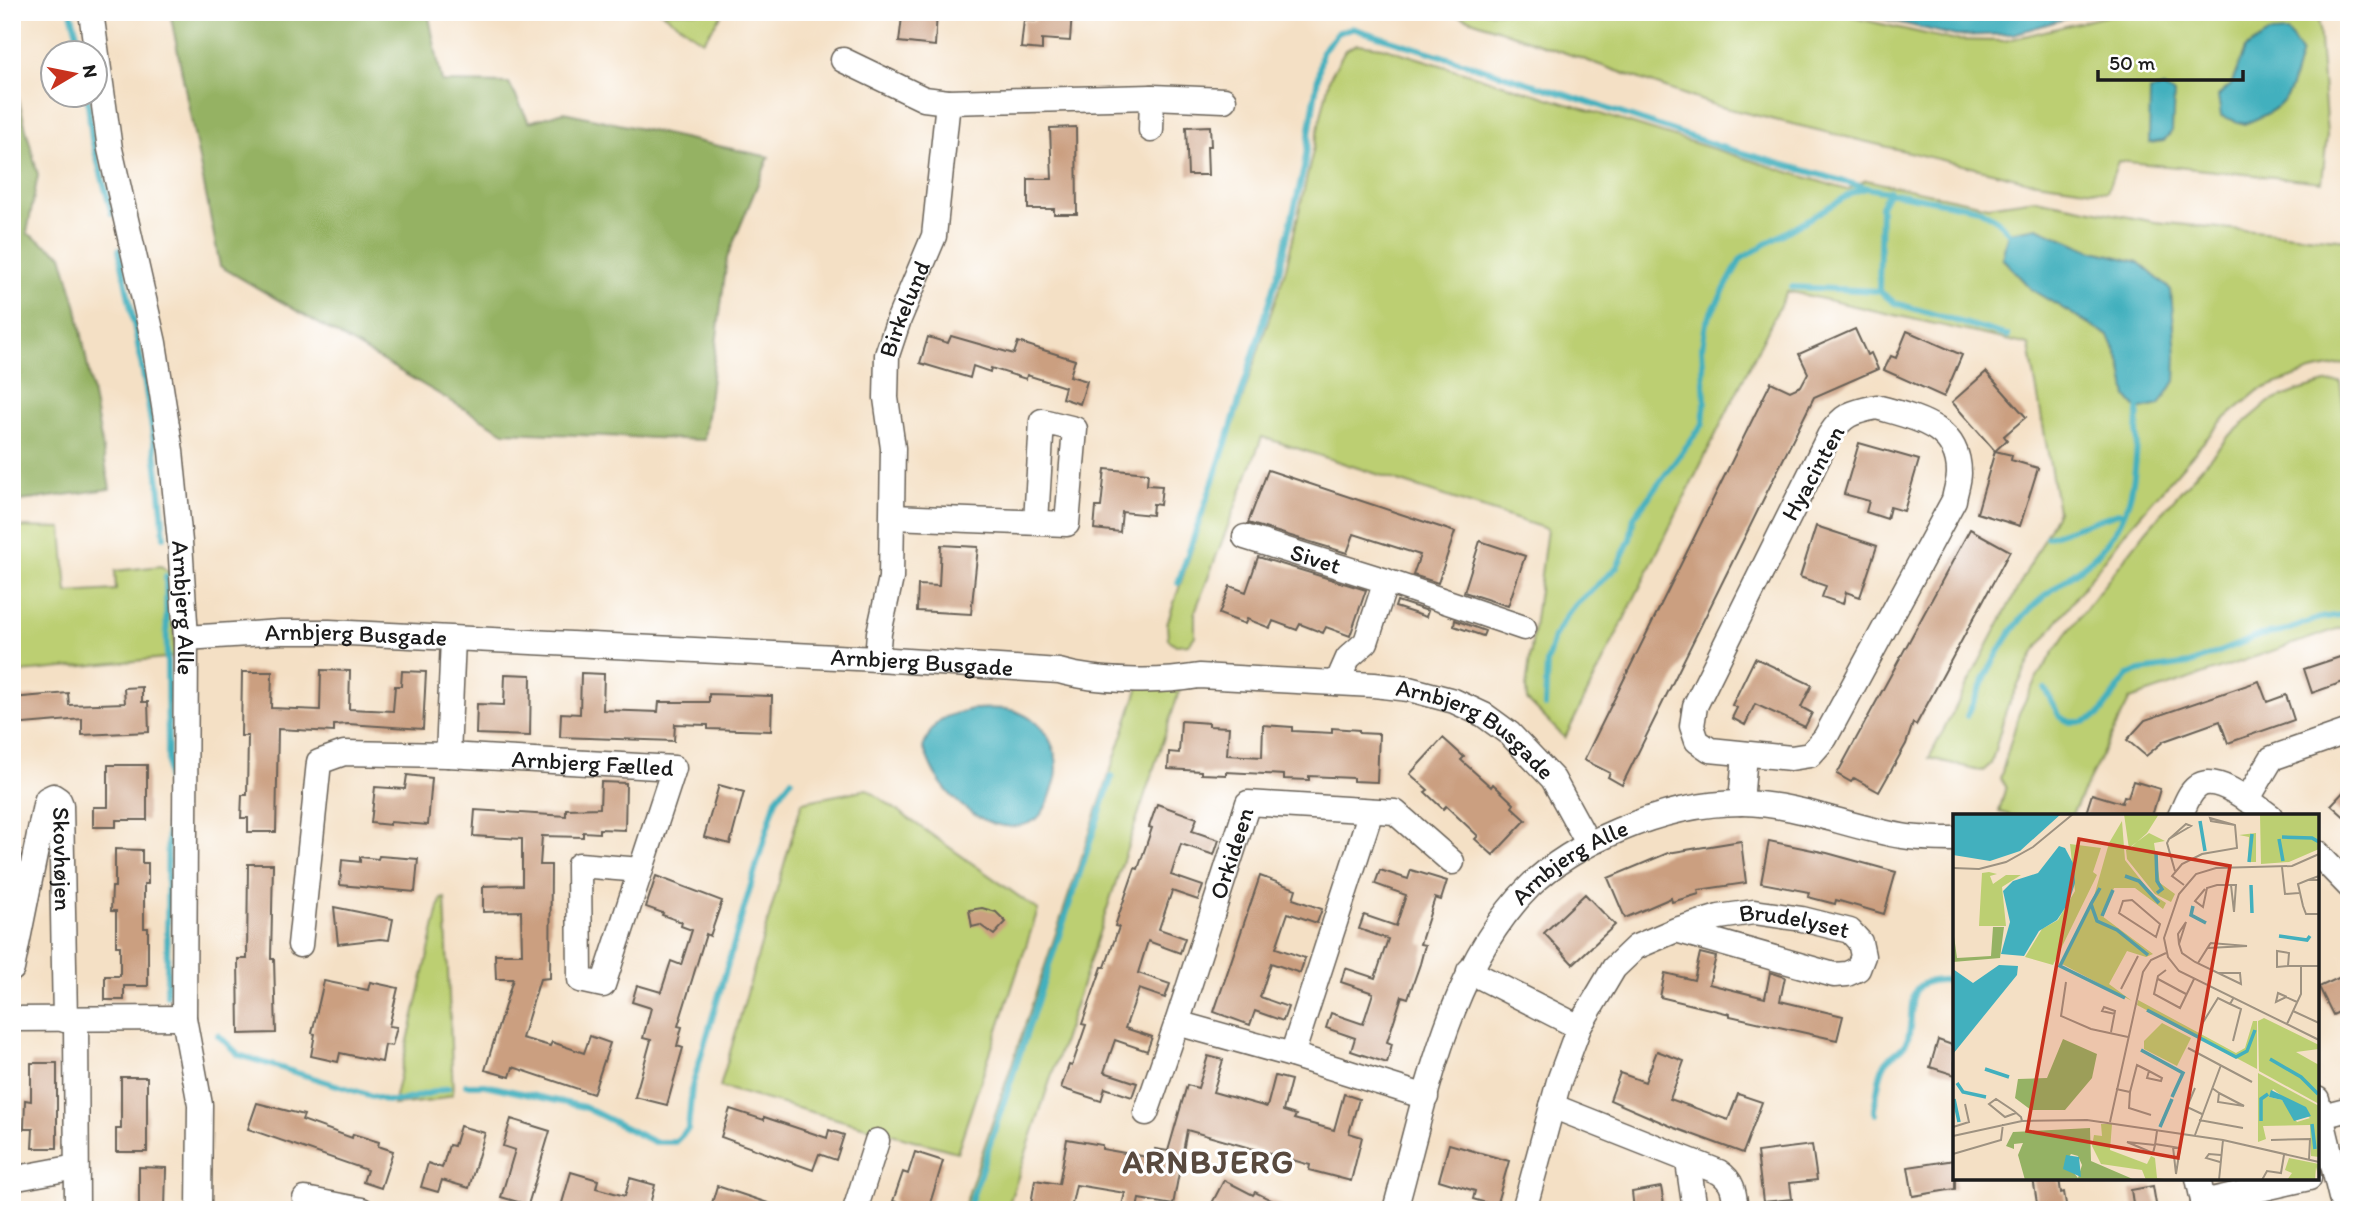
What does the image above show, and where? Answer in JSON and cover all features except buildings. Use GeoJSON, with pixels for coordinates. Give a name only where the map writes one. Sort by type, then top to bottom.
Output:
{"type":"FeatureCollection","features":[{"type":"Feature","properties":{"kind":"street","name":"Arnbjerg Alle"},"geometry":{"type":"LineString","coordinates":[[91,12],[110,149],[154,343],[171,451],[186,638],[184,1018],[200,1105],[199,1210]]}},
{"type":"Feature","properties":{"kind":"street"},"geometry":{"type":"LineString","coordinates":[[843,60],[924,99],[948,102],[1152,97],[1224,100]]}},
{"type":"Feature","properties":{"kind":"street"},"geometry":{"type":"LineString","coordinates":[[1151,130],[1152,97]]}},
{"type":"Feature","properties":{"kind":"street","name":"Birkelund"},"geometry":{"type":"LineString","coordinates":[[877,659],[879,633],[891,578],[893,449],[886,398],[887,355],[898,319],[934,236],[948,102]]}},
{"type":"Feature","properties":{"kind":"street","name":"Hyacinten"},"geometry":{"type":"LineString","coordinates":[[1877,407],[1938,429],[1953,446],[1959,473],[1954,500],[1825,738],[1810,755],[1791,758],[1745,754],[1710,750],[1697,741],[1692,726],[1695,706],[1829,436],[1839,420],[1856,411],[1877,407]]}},
{"type":"Feature","properties":{"kind":"street"},"geometry":{"type":"LineString","coordinates":[[893,517],[1036,523]]}},
{"type":"Feature","properties":{"kind":"street","name":"Sivet"},"geometry":{"type":"LineString","coordinates":[[1245,537],[1387,581],[1524,628]]}},
{"type":"Feature","properties":{"kind":"street"},"geometry":{"type":"LineString","coordinates":[[1337,683],[1348,659],[1366,642],[1387,581]]}},
{"type":"Feature","properties":{"kind":"street","name":"Arnbjerg Busgade"},"geometry":{"type":"LineString","coordinates":[[186,638],[305,632],[877,659],[1059,671],[1075,675],[1133,679],[1174,680],[1199,676],[1409,689],[1454,701],[1484,715],[1510,734],[1553,779],[1588,843]]}},
{"type":"Feature","properties":{"kind":"street"},"geometry":{"type":"LineString","coordinates":[[448,755],[453,639]]}},
{"type":"Feature","properties":{"kind":"street"},"geometry":{"type":"LineString","coordinates":[[2248,800],[2272,758],[2349,731]]}},
{"type":"Feature","properties":{"kind":"street","name":"Arnbjerg Fælled"},"geometry":{"type":"LineString","coordinates":[[300,945],[319,762],[344,753],[448,755],[674,768],[641,870],[603,985],[580,980],[579,865],[641,870]]}},
{"type":"Feature","properties":{"kind":"street"},"geometry":{"type":"LineString","coordinates":[[1741,803],[1745,754]]}},
{"type":"Feature","properties":{"kind":"street"},"geometry":{"type":"LineString","coordinates":[[2181,814],[2190,794],[2199,785],[2216,783],[2267,814]]}},
{"type":"Feature","properties":{"kind":"street","name":"Skovhøjen"},"geometry":{"type":"LineString","coordinates":[[12,969],[45,805],[47,799],[53,796],[60,800],[61,805],[77,1210]]}},
{"type":"Feature","properties":{"kind":"street","name":"Orkideen"},"geometry":{"type":"LineString","coordinates":[[1146,1114],[1248,803],[1395,812],[1452,862]]}},
{"type":"Feature","properties":{"kind":"street","name":"Arnbjerg Alle"},"geometry":{"type":"LineString","coordinates":[[1395,1210],[1446,1030],[1469,971],[1494,930],[1530,886],[1563,859],[1588,843],[1651,816],[1707,805],[1741,803],[1790,807],[1900,836],[1953,839]]}},
{"type":"Feature","properties":{"kind":"street"},"geometry":{"type":"LineString","coordinates":[[1292,1055],[1371,811]]}},
{"type":"Feature","properties":{"kind":"street"},"geometry":{"type":"LineString","coordinates":[[2319,855],[2349,886]]}},
{"type":"Feature","properties":{"kind":"street","name":"Brudelyset"},"geometry":{"type":"LineString","coordinates":[[1524,1210],[1552,1106],[1579,1027],[1614,968],[1636,947],[1676,930],[1754,912],[1850,931],[1860,942],[1863,956],[1858,969],[1847,974],[1834,975],[1676,930]]}},
{"type":"Feature","properties":{"kind":"street"},"geometry":{"type":"LineString","coordinates":[[1469,971],[1579,1027]]}},
{"type":"Feature","properties":{"kind":"street"},"geometry":{"type":"LineString","coordinates":[[12,1019],[184,1018]]}},
{"type":"Feature","properties":{"kind":"street"},"geometry":{"type":"LineString","coordinates":[[1177,1023],[1426,1097]]}},
{"type":"Feature","properties":{"kind":"street"},"geometry":{"type":"LineString","coordinates":[[1552,1106],[1719,1172],[1729,1179],[1736,1210]]}},
{"type":"Feature","properties":{"kind":"street"},"geometry":{"type":"LineString","coordinates":[[2344,1210],[2326,1174],[2320,1107],[2349,1109]]}},
{"type":"Feature","properties":{"kind":"street"},"geometry":{"type":"LineString","coordinates":[[855,1210],[877,1141]]}},
{"type":"Feature","properties":{"kind":"street"},"geometry":{"type":"LineString","coordinates":[[1688,1161],[1695,1210]]}},
{"type":"Feature","properties":{"kind":"street"},"geometry":{"type":"LineString","coordinates":[[12,1179],[76,1167]]}},
{"type":"Feature","properties":{"kind":"street"},"geometry":{"type":"LineString","coordinates":[[2198,1180],[2204,1206],[2302,1180]]}},
{"type":"Feature","properties":{"kind":"street"},"geometry":{"type":"LineString","coordinates":[[305,1199],[362,1210]]}},
{"type":"Feature","properties":{"kind":"green space"},"geometry":{"type":"Polygon","coordinates":[[[170,12],[428,12],[442,82],[509,83],[529,122],[564,112],[769,157],[727,258],[704,440],[504,432],[220,266],[170,12]]]}},
{"type":"Feature","properties":{"kind":"green space"},"geometry":{"type":"Polygon","coordinates":[[[661,12],[724,12],[703,41],[661,12]]]}},
{"type":"Feature","properties":{"kind":"green space"},"geometry":{"type":"Polygon","coordinates":[[[1448,12],[1846,12],[1855,18],[1952,40],[2004,41],[2123,12],[2318,12],[2327,135],[2322,182],[2118,161],[2107,192],[2029,181],[1717,106],[1448,12]]]}},
{"type":"Feature","properties":{"kind":"green space"},"geometry":{"type":"Polygon","coordinates":[[[1357,44],[1382,47],[1847,190],[1866,180],[1988,206],[2035,199],[2155,222],[2349,240],[2349,363],[2311,371],[2259,390],[2221,422],[2128,529],[2034,652],[2006,710],[1991,764],[1983,771],[1929,758],[2058,511],[2029,345],[1787,291],[1565,738],[1527,700],[1526,688],[1547,529],[1262,437],[1195,612],[1195,636],[1189,644],[1176,645],[1168,639],[1167,624],[1286,268],[1330,77],[1345,50],[1357,44]],[[2090,250],[2002,258],[2032,290],[2109,336],[2121,363],[2128,397],[2138,410],[2175,381],[2174,320],[2138,262],[2090,250]]]}},
{"type":"Feature","properties":{"kind":"green space"},"geometry":{"type":"Polygon","coordinates":[[[12,74],[38,175],[27,233],[62,255],[77,308],[110,489],[12,502],[12,74]]]}},
{"type":"Feature","properties":{"kind":"green space"},"geometry":{"type":"Polygon","coordinates":[[[2340,382],[2345,418],[2349,423],[2349,625],[2130,699],[2072,814],[1999,812],[2006,786],[2000,779],[2019,713],[2037,677],[2065,636],[2146,531],[2228,437],[2269,402],[2326,383],[2340,382]]]}},
{"type":"Feature","properties":{"kind":"green space"},"geometry":{"type":"Polygon","coordinates":[[[12,527],[62,528],[67,593],[116,590],[115,571],[161,566],[172,574],[175,657],[12,673],[12,527]]]}},
{"type":"Feature","properties":{"kind":"green space"},"geometry":{"type":"Polygon","coordinates":[[[1139,686],[1180,689],[1007,1210],[963,1210],[1139,686]]]}},
{"type":"Feature","properties":{"kind":"green space"},"geometry":{"type":"Polygon","coordinates":[[[867,789],[1038,910],[957,1152],[720,1087],[802,802],[867,789]]]}},
{"type":"Feature","properties":{"kind":"green space"},"geometry":{"type":"Polygon","coordinates":[[[445,898],[453,1094],[433,1101],[393,1105],[441,899],[445,898]]]}},
{"type":"Feature","properties":{"kind":"water"},"geometry":{"type":"Polygon","coordinates":[[[1854,12],[2089,12],[2013,34],[1956,36],[1854,12]]]}},
{"type":"Feature","properties":{"kind":"water"},"geometry":{"type":"Polygon","coordinates":[[[2288,32],[2301,52],[2285,98],[2271,111],[2244,124],[2221,116],[2218,96],[2231,85],[2245,49],[2269,33],[2288,32]]]}},
{"type":"Feature","properties":{"kind":"water"},"geometry":{"type":"Polygon","coordinates":[[[2163,88],[2174,94],[2172,131],[2164,141],[2149,143],[2150,90],[2163,88]]]}},
{"type":"Feature","properties":{"kind":"water"},"geometry":{"type":"Polygon","coordinates":[[[2037,227],[2090,250],[2138,262],[2171,290],[2175,381],[2160,405],[2138,410],[2127,397],[2121,363],[2109,336],[2032,290],[2002,258],[2008,232],[2037,227]]]}},
{"type":"Feature","properties":{"kind":"water"},"geometry":{"type":"Polygon","coordinates":[[[972,709],[1015,711],[1036,723],[1050,742],[1055,752],[1056,776],[1046,806],[1035,820],[1021,825],[993,824],[980,818],[955,799],[935,774],[923,748],[931,730],[940,720],[972,709]]]}},
{"type":"Feature","properties":{"kind":"waterway"},"geometry":{"type":"LineString","coordinates":[[71,12],[78,38]]}},
{"type":"Feature","properties":{"kind":"waterway"},"geometry":{"type":"LineString","coordinates":[[1178,583],[1227,440],[1279,271],[1304,168],[1322,51],[1339,32],[1352,28],[1570,96],[1721,147],[1867,188]]}},
{"type":"Feature","properties":{"kind":"waterway"},"geometry":{"type":"LineString","coordinates":[[89,108],[92,140],[112,214]]}},
{"type":"Feature","properties":{"kind":"waterway"},"geometry":{"type":"LineString","coordinates":[[1545,706],[1547,662],[1554,637],[1570,610],[1617,567],[1630,539],[1634,517],[1703,424],[1705,400],[1702,347],[1706,323],[1741,259],[1854,192],[1867,188],[1979,209],[1997,220],[2008,232]]}},
{"type":"Feature","properties":{"kind":"waterway"},"geometry":{"type":"LineString","coordinates":[[1879,291],[1881,206],[1889,191]]}},
{"type":"Feature","properties":{"kind":"waterway"},"geometry":{"type":"LineString","coordinates":[[119,250],[146,393],[164,537]]}},
{"type":"Feature","properties":{"kind":"waterway"},"geometry":{"type":"LineString","coordinates":[[1792,287],[1879,291],[1895,303],[2008,336]]}},
{"type":"Feature","properties":{"kind":"waterway"},"geometry":{"type":"LineString","coordinates":[[1967,716],[2013,629],[2039,601],[2096,555],[2110,540],[2120,523],[2132,488],[2138,410]]}},
{"type":"Feature","properties":{"kind":"waterway"},"geometry":{"type":"LineString","coordinates":[[2047,537],[2124,513]]}},
{"type":"Feature","properties":{"kind":"waterway"},"geometry":{"type":"LineString","coordinates":[[166,576],[167,996]]}},
{"type":"Feature","properties":{"kind":"waterway"},"geometry":{"type":"LineString","coordinates":[[2045,689],[2060,717],[2070,722],[2084,722],[2099,715],[2128,675],[2189,664],[2261,635],[2282,632],[2320,618],[2349,614]]}},
{"type":"Feature","properties":{"kind":"waterway"},"geometry":{"type":"LineString","coordinates":[[968,1210],[1112,776]]}},
{"type":"Feature","properties":{"kind":"waterway"},"geometry":{"type":"LineString","coordinates":[[466,1085],[485,1085],[584,1107],[654,1142],[675,1142],[688,1129],[692,1087],[776,799],[791,780]]}},
{"type":"Feature","properties":{"kind":"waterway"},"geometry":{"type":"LineString","coordinates":[[1876,1114],[1874,1109],[1881,1073],[1886,1062],[1908,1038],[1914,994],[1925,983],[1953,980]]}},
{"type":"Feature","properties":{"kind":"waterway"},"geometry":{"type":"LineString","coordinates":[[218,1035],[239,1055],[388,1101],[401,1101],[448,1088]]}},
{"type":"Feature","properties":{"kind":"district","name":"ARNBJERG"},"geometry":{"type":"Point","coordinates":[1209,1162]}}]}
